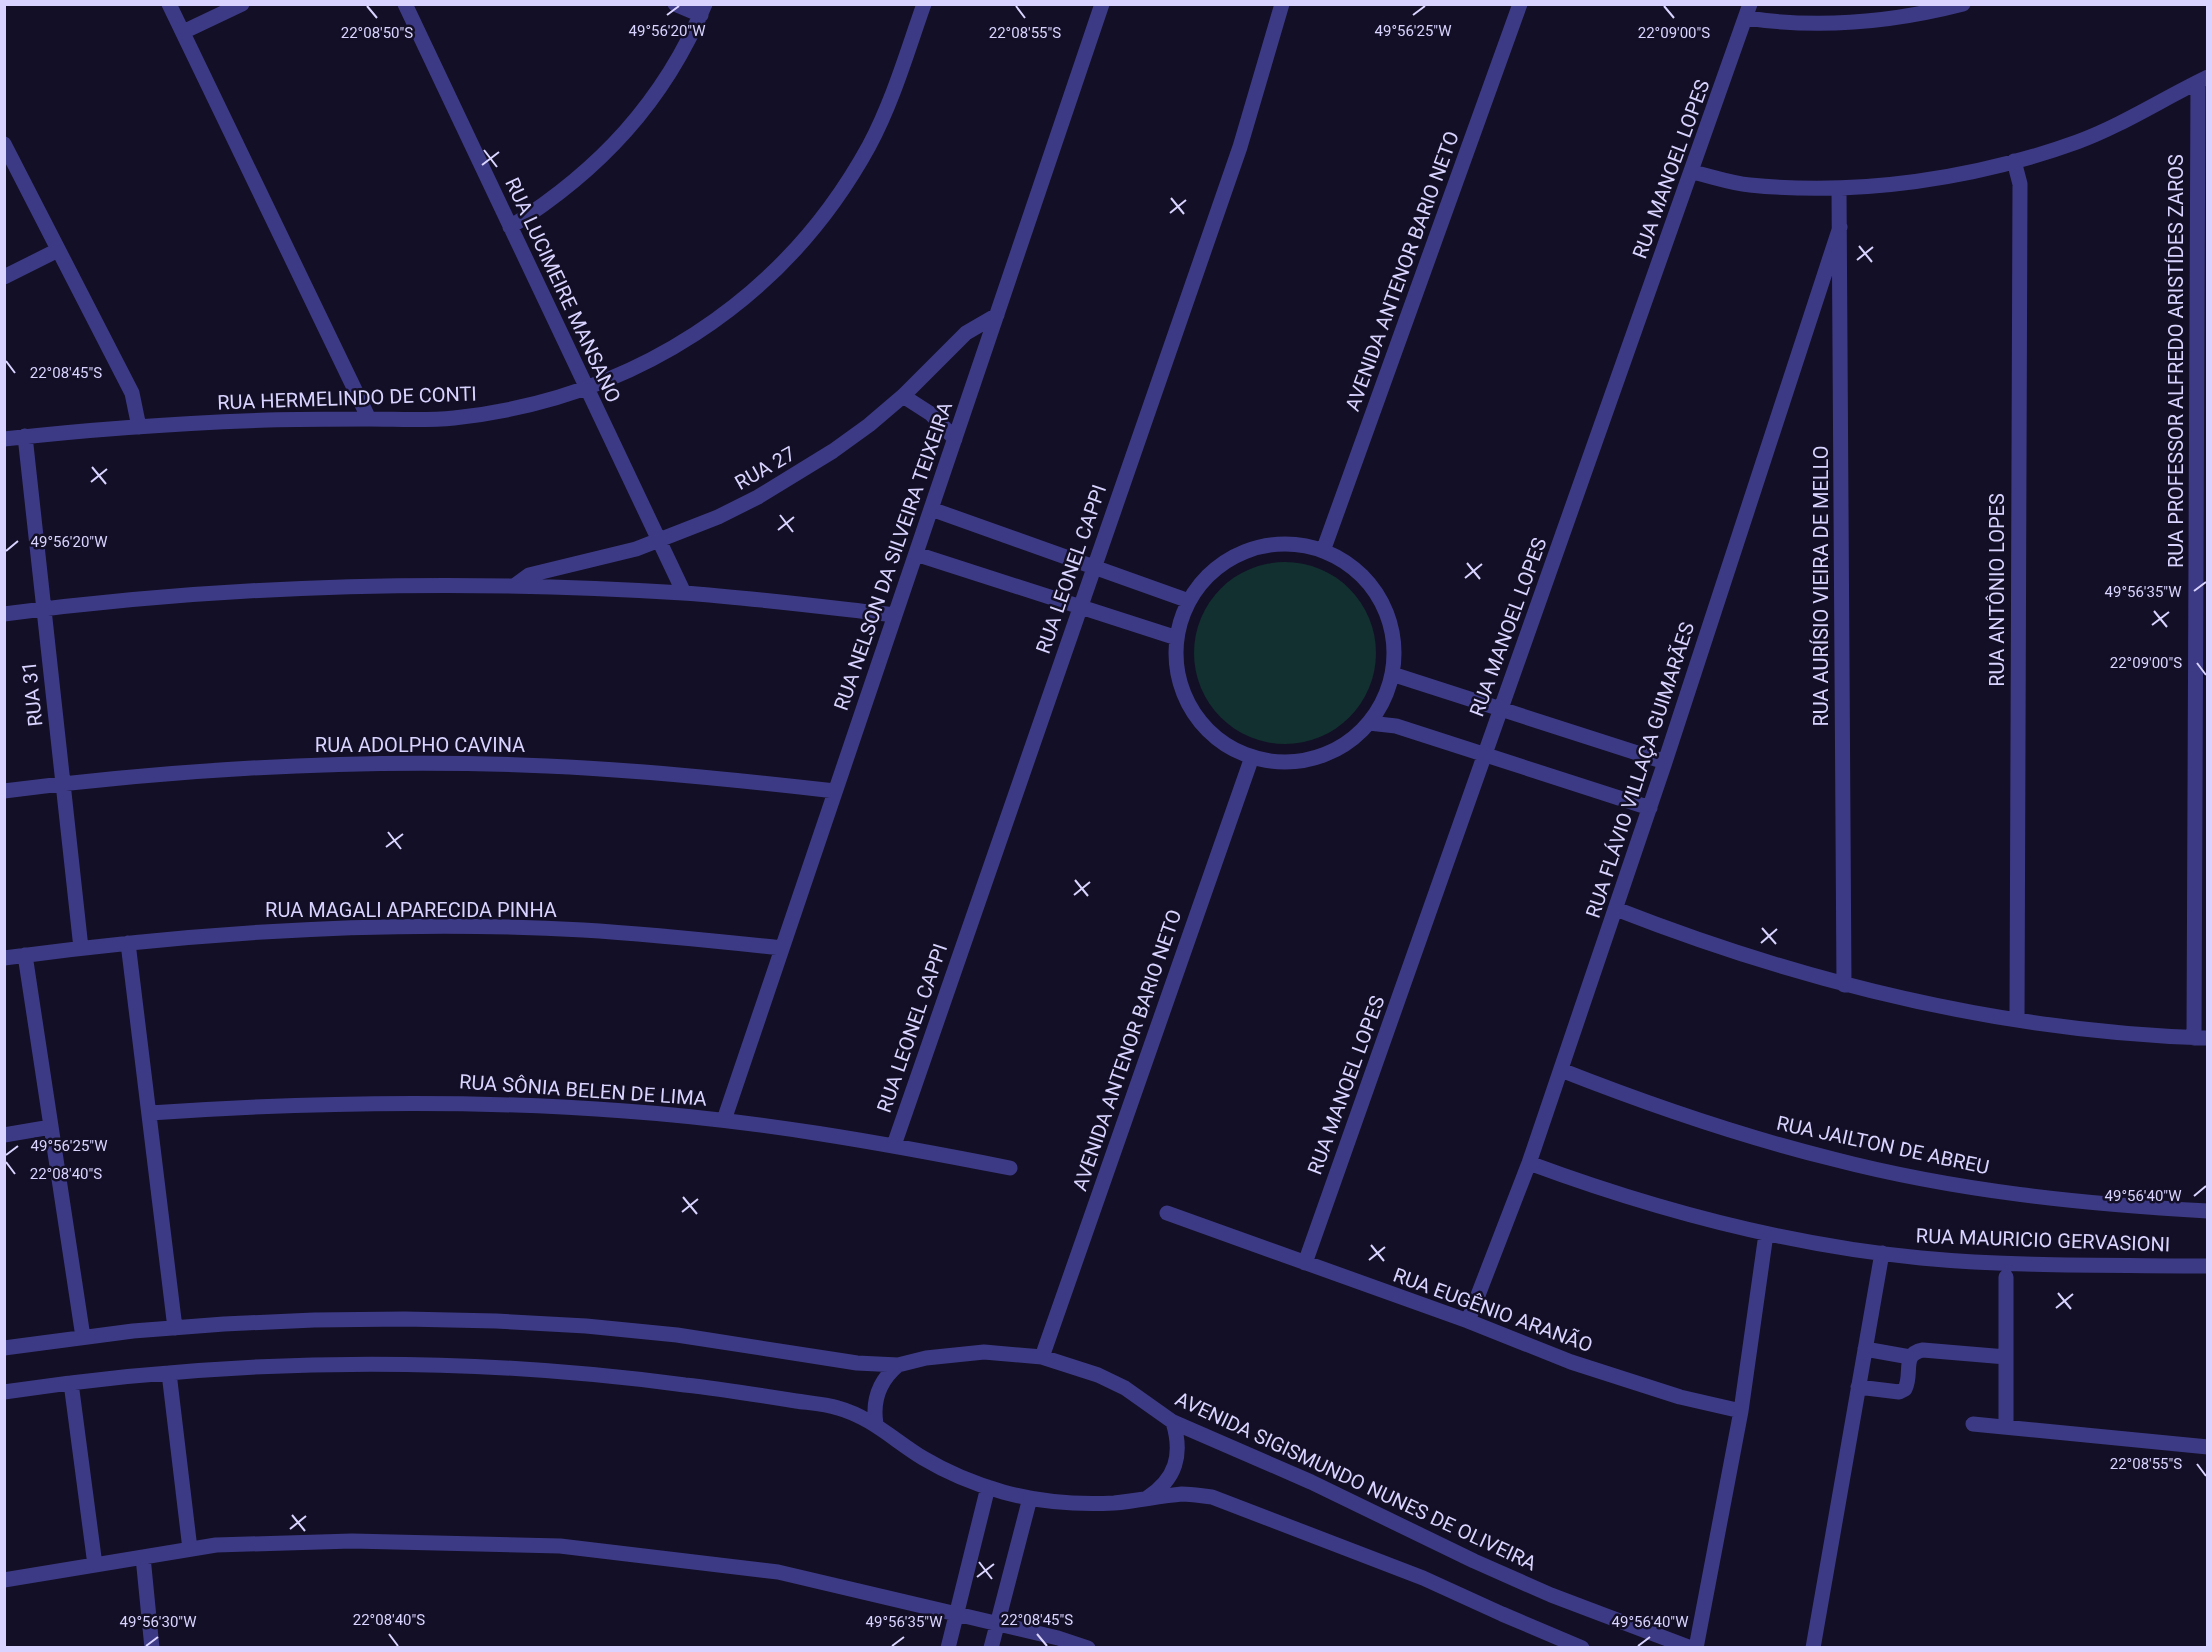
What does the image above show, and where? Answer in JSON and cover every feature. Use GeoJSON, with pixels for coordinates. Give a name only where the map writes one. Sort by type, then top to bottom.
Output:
{"type":"FeatureCollection","features":[{"type":"Feature","properties":{"kind":"street"},"geometry":{"type":"LineString","coordinates":[[169,4],[369,419]]}},
{"type":"Feature","properties":{"kind":"street"},"geometry":{"type":"LineString","coordinates":[[183,32],[242,4]]}},
{"type":"Feature","properties":{"kind":"street","name":"RUA LUCIMEIRE MANSANO"},"geometry":{"type":"LineString","coordinates":[[405,4],[684,593]]}},
{"type":"Feature","properties":{"kind":"street"},"geometry":{"type":"LineString","coordinates":[[510,227],[573,184],[628,130],[652,100],[672,70],[703,10],[675,4]]}},
{"type":"Feature","properties":{"kind":"street","name":"RUA HERMELINDO DE CONTI"},"geometry":{"type":"LineString","coordinates":[[4,439],[139,427],[269,420],[410,420],[490,414],[530,406],[586,388],[644,364],[714,322],[759,285],[801,243],[849,180],[869,146],[887,110],[924,4]]}},
{"type":"Feature","properties":{"kind":"street","name":"RUA NELSON DA SILVEIRA TEIXEIRA"},"geometry":{"type":"LineString","coordinates":[[724,1120],[1102,4]]}},
{"type":"Feature","properties":{"kind":"street","name":"RUA LEONEL CAPPI"},"geometry":{"type":"LineString","coordinates":[[894,1145],[1240,147],[1282,4]]}},
{"type":"Feature","properties":{"kind":"street","name":"AVENIDA ANTENOR BARIO NETO"},"geometry":{"type":"LineString","coordinates":[[1323,551],[1520,4]]}},
{"type":"Feature","properties":{"kind":"street"},"geometry":{"type":"LineString","coordinates":[[1748,11],[1781,23],[1845,22],[1908,16],[1963,4]]}},
{"type":"Feature","properties":{"kind":"street","name":"RUA MANOEL LOPES"},"geometry":{"type":"LineString","coordinates":[[1305,1263],[1748,11]]}},
{"type":"Feature","properties":{"kind":"street"},"geometry":{"type":"LineString","coordinates":[[1692,172],[1748,185],[1812,189],[1949,176],[2014,161],[2079,141],[2145,111],[2203,79]]}},
{"type":"Feature","properties":{"kind":"street","name":"RUA PROFESSOR ALFREDO ARISTÍDES ZAROS"},"geometry":{"type":"LineString","coordinates":[[2201,1038],[2203,79]]}},
{"type":"Feature","properties":{"kind":"street"},"geometry":{"type":"LineString","coordinates":[[4,144],[132,393],[139,427]]}},
{"type":"Feature","properties":{"kind":"street","name":"RUA ANTÔNIO LOPES"},"geometry":{"type":"LineString","coordinates":[[2014,161],[2019,184],[2017,1020]]}},
{"type":"Feature","properties":{"kind":"street","name":"RUA AURÍSIO VIEIRA DE MELLO"},"geometry":{"type":"LineString","coordinates":[[1839,188],[1844,985]]}},
{"type":"Feature","properties":{"kind":"street","name":"RUA FLÁVIO VILLAÇA GUIMARÃES"},"geometry":{"type":"LineString","coordinates":[[1468,1321],[1529,1163],[1616,909],[1840,227]]}},
{"type":"Feature","properties":{"kind":"street"},"geometry":{"type":"LineString","coordinates":[[4,277],[58,250]]}},
{"type":"Feature","properties":{"kind":"street","name":"RUA 27"},"geometry":{"type":"LineString","coordinates":[[514,586],[529,575],[636,549],[658,541],[718,517],[796,476],[851,438],[903,396],[966,333],[997,315]]}},
{"type":"Feature","properties":{"kind":"street"},"geometry":{"type":"LineString","coordinates":[[903,396],[931,414],[955,439]]}},
{"type":"Feature","properties":{"kind":"street","name":"RUA 31"},"geometry":{"type":"LineString","coordinates":[[26,436],[81,948]]}},
{"type":"Feature","properties":{"kind":"street"},"geometry":{"type":"LineString","coordinates":[[931,509],[1189,601]]}},
{"type":"Feature","properties":{"kind":"street"},"geometry":{"type":"LineString","coordinates":[[1285,544],[1323,551],[1341,560],[1356,572],[1381,602],[1389,620],[1393,638],[1392,674],[1383,700],[1369,723],[1342,747],[1325,755],[1289,763],[1270,762],[1252,757],[1219,740],[1193,713],[1178,677],[1176,657],[1181,619],[1200,584],[1213,570],[1229,559],[1247,551],[1285,544]]}},
{"type":"Feature","properties":{"kind":"street"},"geometry":{"type":"LineString","coordinates":[[916,554],[1177,638]]}},
{"type":"Feature","properties":{"kind":"street"},"geometry":{"type":"LineString","coordinates":[[4,614],[260,590],[366,586],[514,586],[684,593],[895,615]]}},
{"type":"Feature","properties":{"kind":"street"},"geometry":{"type":"LineString","coordinates":[[1392,674],[1665,762]]}},
{"type":"Feature","properties":{"kind":"street"},"geometry":{"type":"LineString","coordinates":[[1369,723],[1396,726],[1650,808]]}},
{"type":"Feature","properties":{"kind":"street","name":"AVENIDA ANTENOR BARIO NETO"},"geometry":{"type":"LineString","coordinates":[[1041,1357],[1252,757]]}},
{"type":"Feature","properties":{"kind":"street","name":"RUA ADOLPHO CAVINA"},"geometry":{"type":"LineString","coordinates":[[4,791],[63,783],[255,768],[448,764],[642,771],[835,791]]}},
{"type":"Feature","properties":{"kind":"street"},"geometry":{"type":"LineString","coordinates":[[1616,909],[1728,951],[1844,985],[1930,1005],[2017,1020],[2135,1034],[2201,1038]]}},
{"type":"Feature","properties":{"kind":"street","name":"RUA MAGALI APARECIDA PINHA"},"geometry":{"type":"LineString","coordinates":[[4,958],[128,942],[281,930],[381,927],[482,927],[593,931],[682,937],[782,948]]}},
{"type":"Feature","properties":{"kind":"street"},"geometry":{"type":"LineString","coordinates":[[128,942],[175,1328]]}},
{"type":"Feature","properties":{"kind":"street"},"geometry":{"type":"LineString","coordinates":[[26,955],[83,1337]]}},
{"type":"Feature","properties":{"kind":"street","name":"RUA JAILTON DE ABREU"},"geometry":{"type":"LineString","coordinates":[[1561,1070],[1696,1120],[1835,1160],[1906,1176],[2058,1200],[2208,1211]]}},
{"type":"Feature","properties":{"kind":"street","name":"RUA SÔNIA BELEN DE LIMA"},"geometry":{"type":"LineString","coordinates":[[150,1113],[316,1103],[435,1102],[627,1111],[724,1120],[894,1145],[1010,1168]]}},
{"type":"Feature","properties":{"kind":"street"},"geometry":{"type":"LineString","coordinates":[[4,1135],[51,1127]]}},
{"type":"Feature","properties":{"kind":"street","name":"RUA MAURICIO GERVASIONI"},"geometry":{"type":"LineString","coordinates":[[1529,1163],[1638,1201],[1694,1217],[1766,1234],[1882,1253],[1978,1262],[2208,1266]]}},
{"type":"Feature","properties":{"kind":"street","name":"RUA EUGÊNIO ARANÃO"},"geometry":{"type":"LineString","coordinates":[[1167,1212],[1468,1321],[1560,1358],[1680,1397],[1740,1411]]}},
{"type":"Feature","properties":{"kind":"street"},"geometry":{"type":"LineString","coordinates":[[1696,1647],[1740,1411],[1766,1234]]}},
{"type":"Feature","properties":{"kind":"street"},"geometry":{"type":"LineString","coordinates":[[1813,1647],[1882,1253]]}},
{"type":"Feature","properties":{"kind":"street"},"geometry":{"type":"LineString","coordinates":[[2006,1427],[2007,1277]]}},
{"type":"Feature","properties":{"kind":"street","name":"AVENIDA SIGISMUNDO NUNES DE OLIVEIRA"},"geometry":{"type":"LineString","coordinates":[[4,1348],[175,1328],[314,1320],[405,1318],[586,1326],[677,1335],[857,1363],[898,1365],[926,1358],[984,1352],[1041,1357],[1098,1375],[1133,1394],[1173,1422],[1311,1482],[1474,1561],[1551,1595],[1691,1647]]}},
{"type":"Feature","properties":{"kind":"street"},"geometry":{"type":"LineString","coordinates":[[1865,1349],[1910,1357]]}},
{"type":"Feature","properties":{"kind":"street"},"geometry":{"type":"LineString","coordinates":[[1858,1388],[1899,1392],[1905,1389],[1908,1383],[1910,1357],[1914,1352],[1923,1350],[2006,1357]]}},
{"type":"Feature","properties":{"kind":"street"},"geometry":{"type":"LineString","coordinates":[[4,1392],[169,1373],[380,1365],[572,1372],[772,1397],[839,1408],[876,1424],[923,1458],[949,1472],[988,1487],[1030,1498],[1089,1504],[1184,1494],[1212,1497],[1413,1574],[1582,1647]]}},
{"type":"Feature","properties":{"kind":"street"},"geometry":{"type":"LineString","coordinates":[[876,1424],[875,1401],[878,1389],[883,1380],[898,1365]]}},
{"type":"Feature","properties":{"kind":"street"},"geometry":{"type":"LineString","coordinates":[[169,1373],[190,1549]]}},
{"type":"Feature","properties":{"kind":"street"},"geometry":{"type":"LineString","coordinates":[[70,1383],[95,1565]]}},
{"type":"Feature","properties":{"kind":"street"},"geometry":{"type":"LineString","coordinates":[[1146,1498],[1158,1491],[1168,1480],[1174,1467],[1178,1445],[1173,1422]]}},
{"type":"Feature","properties":{"kind":"street"},"geometry":{"type":"LineString","coordinates":[[1974,1424],[2208,1447]]}},
{"type":"Feature","properties":{"kind":"street"},"geometry":{"type":"LineString","coordinates":[[948,1647],[988,1487]]}},
{"type":"Feature","properties":{"kind":"street"},"geometry":{"type":"LineString","coordinates":[[991,1647],[1030,1498]]}},
{"type":"Feature","properties":{"kind":"street"},"geometry":{"type":"LineString","coordinates":[[4,1580],[216,1545],[352,1540],[560,1546],[778,1572],[1088,1647]]}},
{"type":"Feature","properties":{"kind":"street"},"geometry":{"type":"LineString","coordinates":[[143,1557],[152,1647]]}},
{"type":"Feature","properties":{"kind":"green space"},"geometry":{"type":"Polygon","coordinates":[[[1285,562],[1320,569],[1336,577],[1349,589],[1361,602],[1369,618],[1376,653],[1369,688],[1361,704],[1349,717],[1336,729],[1320,737],[1285,744],[1250,737],[1234,729],[1221,717],[1209,704],[1201,688],[1194,653],[1201,618],[1209,602],[1221,589],[1234,577],[1250,569],[1285,562]]]}}]}
